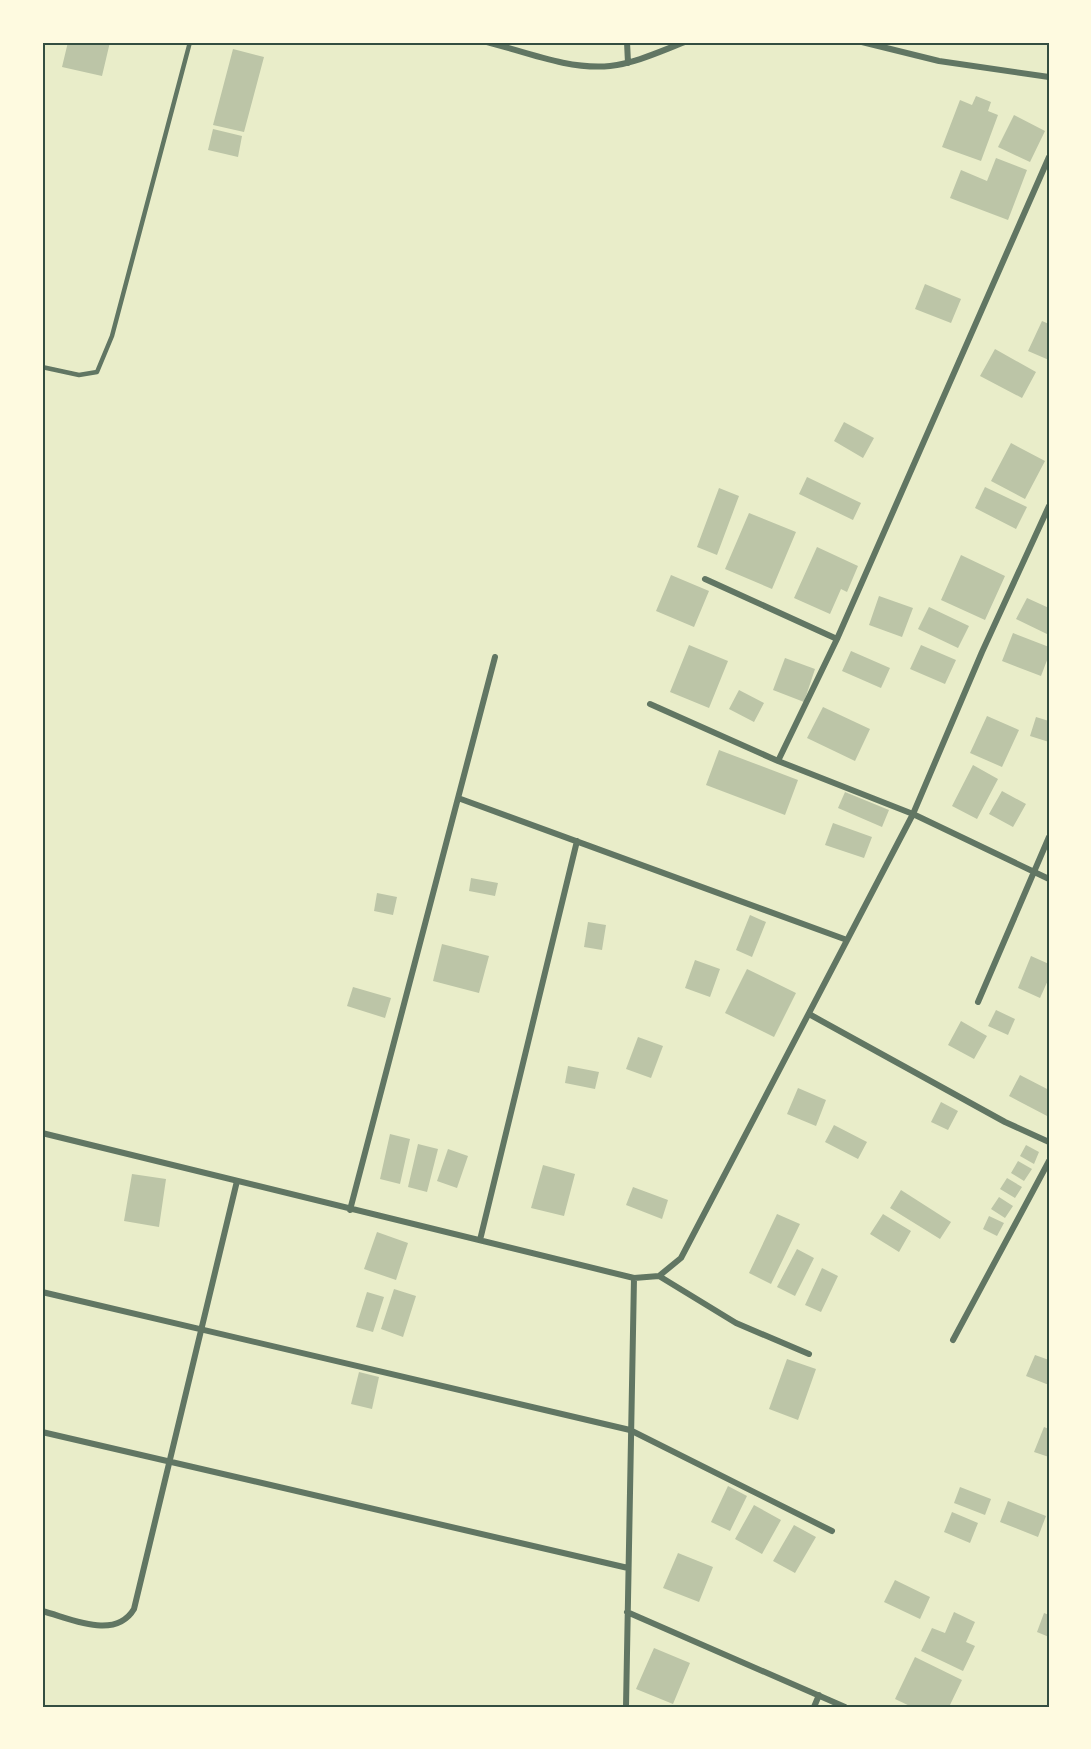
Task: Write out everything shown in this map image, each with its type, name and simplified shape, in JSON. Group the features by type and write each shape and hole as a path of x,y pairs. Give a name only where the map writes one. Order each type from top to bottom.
{"street":[{"path":"490,42 575,65 611,66 628,63 686,42"},
{"path":"627,42 628,63"},
{"path":"862,42 939,61 1049,77"},
{"path":"778,761 837,639 1049,157"},
{"path":"42,1133 634,1278 658,1276 681,1258 913,814 982,652 1049,506"},
{"path":"705,579 837,639"},
{"path":"350,1209 495,657"},
{"path":"650,704 778,761 913,814 1049,879"},
{"path":"458,798 847,939"},
{"path":"978,1002 1049,837"},
{"path":"480,1240 577,841"},
{"path":"809,1014 1005,1122 1049,1142"},
{"path":"953,1340 1049,1161"},
{"path":"42,1611 102,1626 114,1626 128,1620 134,1609 237,1181"},
{"path":"658,1276 736,1323 809,1354"},
{"path":"626,1707 634,1278"},
{"path":"42,1292 630,1430 832,1531"},
{"path":"42,1432 628,1568"},
{"path":"627,1612 845,1707"},
{"path":"814,1707 819,1695"}],"lane":[{"path":"42,367 79,375 97,372 112,336 190,42"}],"building":[{"path":"68,42 110,42 102,76 62,67"},
{"path":"233,49 264,57 244,132 213,125"},
{"path":"976,96 991,102 988,111 998,115 981,161 942,147 960,100 972,105"},
{"path":"1014,115 1045,131 1030,162 998,147"},
{"path":"213,129 242,136 238,157 208,150"},
{"path":"996,158 1027,170 1008,220 950,198 961,170 987,181"},
{"path":"925,284 961,299 951,323 915,309"},
{"path":"1042,321 1049,324 1049,360 1028,351"},
{"path":"995,349 1036,372 1022,398 980,376"},
{"path":"844,422 874,438 863,458 834,441"},
{"path":"1011,443 1045,461 1025,499 991,481"},
{"path":"807,477 861,503 853,520 799,494"},
{"path":"985,487 1027,507 1016,529 975,508"},
{"path":"719,488 739,496 717,555 697,547"},
{"path":"749,513 796,532 772,589 725,569"},
{"path":"817,547 858,566 847,592 841,589 830,614 794,598"},
{"path":"961,555 1005,576 985,620 941,600"},
{"path":"671,575 709,591 694,627 656,611"},
{"path":"879,596 913,608 902,637 869,625"},
{"path":"1027,598 1049,608 1049,635 1016,619"},
{"path":"929,607 969,626 958,648 918,629"},
{"path":"1013,633 1049,647 1049,655 1041,676 1002,661"},
{"path":"689,645 728,661 709,708 670,692"},
{"path":"921,645 956,660 945,684 910,669"},
{"path":"851,651 890,668 881,688 842,671"},
{"path":"785,658 815,669 804,702 773,690"},
{"path":"739,690 764,703 754,722 729,709"},
{"path":"823,707 870,729 855,761 807,738"},
{"path":"987,716 1019,730 1002,767 970,753"},
{"path":"1036,717 1049,721 1049,742 1030,736"},
{"path":"719,750 798,780 785,815 706,785"},
{"path":"973,765 998,779 977,819 952,806"},
{"path":"1002,791 1026,804 1013,827 989,814"},
{"path":"845,792 889,810 882,827 838,808"},
{"path":"833,823 872,837 864,858 825,845"},
{"path":"471,878 498,883 495,896 469,891"},
{"path":"377,893 397,897 393,915 374,911"},
{"path":"750,915 766,922 752,957 736,950"},
{"path":"588,922 606,925 602,950 584,947"},
{"path":"442,944 489,956 479,993 433,981"},
{"path":"1031,956 1049,964 1049,978 1040,998 1018,988"},
{"path":"695,960 720,969 710,997 685,988"},
{"path":"747,969 796,993 774,1037 725,1013"},
{"path":"353,987 391,998 385,1018 347,1006"},
{"path":"996,1010 1015,1019 1008,1035 988,1026"},
{"path":"961,1021 987,1036 974,1059 948,1045"},
{"path":"638,1037 663,1046 651,1078 626,1069"},
{"path":"568,1066 599,1072 595,1089 565,1083"},
{"path":"1020,1075 1049,1090 1049,1117 1009,1096"},
{"path":"798,1088 826,1100 816,1126 787,1114"},
{"path":"941,1102 958,1111 948,1130 931,1122"},
{"path":"834,1125 867,1142 858,1159 825,1142"},
{"path":"390,1134 410,1139 400,1184 380,1179"},
{"path":"418,1144 438,1149 427,1192 408,1187"},
{"path":"1026,1145 1039,1152 1034,1164 1020,1156"},
{"path":"448,1149 468,1156 457,1188 437,1181"},
{"path":"1018,1161 1032,1169 1024,1181 1011,1173"},
{"path":"543,1165 575,1174 564,1216 531,1208"},
{"path":"132,1174 166,1179 159,1227 124,1221"},
{"path":"1007,1178 1022,1187 1015,1198 1000,1189"},
{"path":"633,1187 668,1200 662,1219 626,1205"},
{"path":"901,1190 951,1222 940,1239 890,1208"},
{"path":"999,1197 1013,1206 1005,1218 991,1209"},
{"path":"777,1214 800,1224 771,1284 749,1273"},
{"path":"883,1214 911,1231 899,1252 870,1234"},
{"path":"989,1216 1004,1223 997,1236 983,1229"},
{"path":"377,1232 408,1243 396,1280 364,1269"},
{"path":"797,1249 814,1258 795,1296 777,1287"},
{"path":"822,1268 838,1276 821,1312 805,1305"},
{"path":"394,1289 416,1296 403,1337 381,1329"},
{"path":"367,1292 384,1297 373,1332 356,1327"},
{"path":"1035,1355 1049,1360 1049,1385 1026,1376"},
{"path":"787,1359 816,1369 798,1420 769,1409"},
{"path":"359,1372 379,1377 372,1409 351,1404"},
{"path":"1044,1427 1049,1429 1049,1457 1034,1452"},
{"path":"728,1486 747,1496 730,1531 711,1522"},
{"path":"960,1487 991,1499 985,1515 954,1503"},
{"path":"1008,1501 1046,1516 1038,1537 1000,1522"},
{"path":"754,1505 781,1520 762,1554 735,1539"},
{"path":"952,1512 978,1523 970,1543 944,1532"},
{"path":"794,1525 816,1537 795,1573 773,1561"},
{"path":"678,1553 713,1567 699,1602 663,1588"},
{"path":"895,1580 930,1597 920,1619 884,1602"},
{"path":"954,1612 975,1622 966,1642 975,1646 963,1671 921,1651 932,1628 945,1633"},
{"path":"1044,1613 1049,1615 1049,1637 1037,1632"},
{"path":"654,1648 690,1663 673,1704 636,1689"},
{"path":"915,1657 962,1680 949,1707 912,1707 895,1699"}]}
